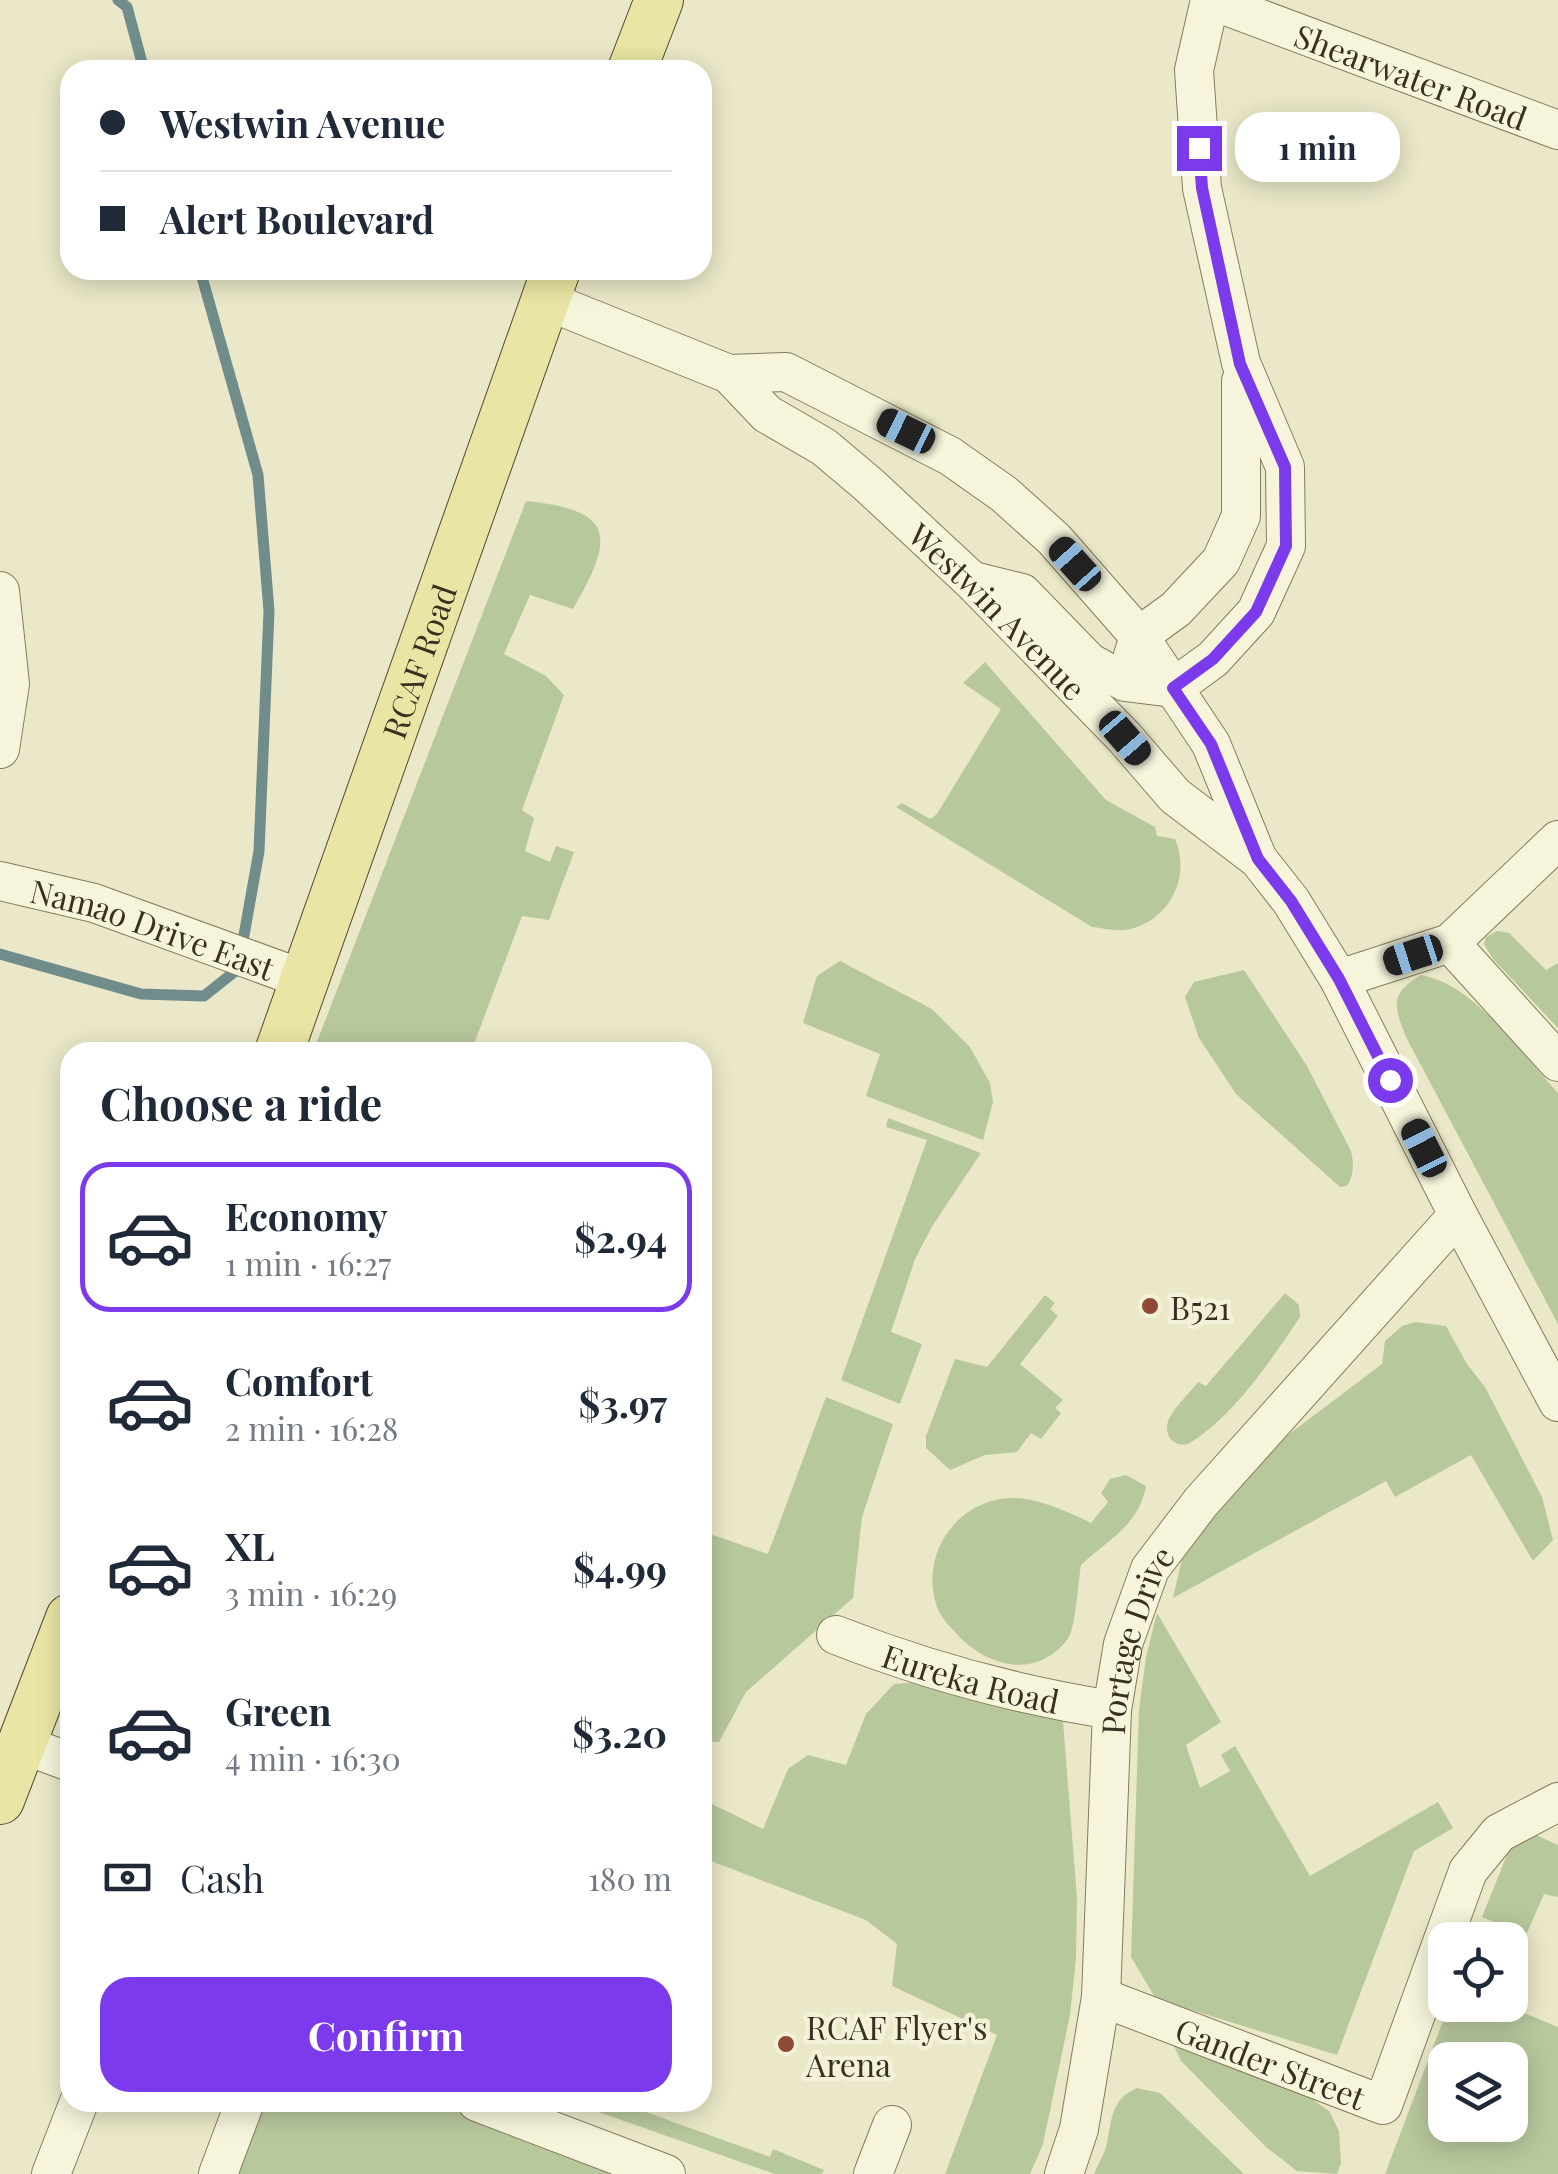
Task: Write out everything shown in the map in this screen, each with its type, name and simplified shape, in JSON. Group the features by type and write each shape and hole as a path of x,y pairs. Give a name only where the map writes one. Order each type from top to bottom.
{"main road":[{"path":"636,60 659,0"},
{"name":"RCAF Road","path":"280,1042 286,972 550,285"},
{"path":"0,1800 60,1644"}],"street":[{"name":"Shearwater Road","path":"1210,0 1558,130"},
{"path":"972,581 1022,593 1090,662 1126,682 1173,688 1213,659 1256,612 1286,546 1285,467 1240,364 1202,188 1194,70 1210,0"},
{"name":"Westwin Avenue","path":"550,285 729,374 767,414 824,447 972,581 1125,738 1175,796 1258,859 1291,901 1339,979 1558,1402"},
{"path":"1125,738 1126,682 1139,636 1176,608 1220,562 1241,516 1240,364"},
{"name":"Westwin Avenue","path":"729,374 786,372 950,456 1004,494 1054,540 1139,636 1211,744 1258,859"},
{"path":"0,591 10,684 0,749"},
{"path":"1339,979 1450,942 1558,840"},
{"name":"Namao Drive East","path":"0,881 94,903 286,972"},
{"path":"1450,942 1558,1062"},
{"name":"Portage Drive","path":"1064,2174 1079,2129 1100,1997 1112,1710 1123,1644 1150,1569 1201,1502 1458,1215"},
{"name":"Eureka Road","path":"836,1636 908,1663 1054,1700 1112,1710"},
{"path":"21,1744 60,1758"},
{"name":"Gander Street","path":"1100,1997 1383,2105 1468,1871 1499,1833 1558,1802"},
{"path":"51,2174 75,2112"},
{"path":"218,2174 242,2112"},
{"path":"503,2112 666,2174"},
{"path":"872,2174 892,2124"}],"green space":[{"path":"526,501 578,512 592,520 599,532 600,546 596,563 573,609 530,595 504,654 546,676 564,695 522,810 534,818 525,851 550,862 556,846 574,852 549,920 522,916 475,1042 317,1042"},
{"path":"985,662 1106,800 1155,827 1157,836 1175,839 1178,883 1164,909 1153,919 1124,930 1092,927 896,807 902,803 930,819 937,814 1001,709 963,683"},
{"path":"1497,931 1509,933 1546,970 1558,963 1558,1028 1493,959 1484,944 1486,937"},
{"path":"840,961 932,1009 970,1047 990,1083 993,1102 983,1140 866,1096 880,1054 803,1023 817,976"},
{"path":"1244,970 1307,1066 1351,1151 1353,1169 1347,1186 1340,1187 1236,1094 1199,1038 1185,997 1194,982"},
{"path":"1421,975 1441,981 1478,1006 1558,1093 1558,1324 1406,1037 1397,1002 1403,988"},
{"path":"888,1118 981,1153 915,1259 891,1332 922,1344 900,1404 841,1380 927,1140 886,1127"},
{"path":"1285,1293 1299,1305 1300,1317 1265,1368 1209,1429 1187,1444 1176,1443 1167,1431 1175,1409 1198,1382 1206,1386"},
{"path":"1045,1295 1055,1303 1050,1309 1058,1316 1020,1364 1063,1400 1055,1408 1061,1413 1041,1439 1031,1433 1017,1452 985,1455 950,1470 926,1448 926,1436 955,1359 987,1367"},
{"path":"1415,1322 1446,1326 1485,1387 1542,1497 1553,1540 1533,1561 1471,1455 1395,1497 1386,1481 1173,1598 1183,1555 1268,1450 1382,1364 1385,1341 1402,1326"},
{"path":"826,1397 893,1424 862,1517 853,1598 746,1692 719,1742 712,1742 712,1535 768,1554"},
{"path":"1126,1475 1146,1486 1142,1500 1121,1531 1081,1565 1070,1634 1054,1653 1025,1664 995,1660 967,1644 947,1623 937,1607 934,1564 940,1545 966,1514 1004,1499 1026,1499 1091,1523 1108,1502 1101,1493 1110,1479"},
{"path":"1157,1613 1221,1722 1186,1745 1200,1788 1230,1771 1221,1755 1235,1746 1310,1876 1438,1802 1453,1828 1414,1851 1337,2055 1156,1999 1131,1957 1139,1710"},
{"path":"933,1681 1043,1708 1063,1721 1077,1898 1076,1958 1070,2015 1043,2144 1030,2174 945,2174 997,2035 892,1986 897,1944 866,1920 712,1861 712,1804 763,1829 788,1769 808,1755 846,1765 866,1714 894,1684"},
{"path":"1536,1835 1558,1845 1558,1897 1544,1894 1528,1930 1528,1922 1494,1922 1482,1917 1511,1845"},
{"path":"1528,2015 1558,2027 1558,2174 1385,2174 1428,2060 1428,2142 1528,2142 1528,2042 1435,2042 1443,2022 1528,2022"},
{"path":"1173,2044 1305,2094 1329,2111 1339,2131 1341,2163 1337,2174 1297,2171 1266,2147 1181,2061"},
{"path":"1137,2088 1160,2093 1244,2174 1094,2174 1117,2104"},
{"path":"261,2112 459,2112 602,2162 619,2174 237,2174"},
{"path":"599,2112 646,2112 770,2157 773,2149 824,2170 822,2174 775,2174"}],"waterway":[{"path":"118,0 127,7 141,60"},
{"path":"0,954 141,994 204,996 238,969 259,851 269,611 258,475 203,280"}],"place":[{"name":"B521","path":"1150,1306"},
{"name":"RCAF Flyer's Arena","path":"786,2044"}],"route":[{"path":"1199,148 1202,188 1240,364 1285,467 1286,546 1256,612 1213,659 1173,688 1211,744 1258,859 1291,901 1339,979 1390,1080"}]}
